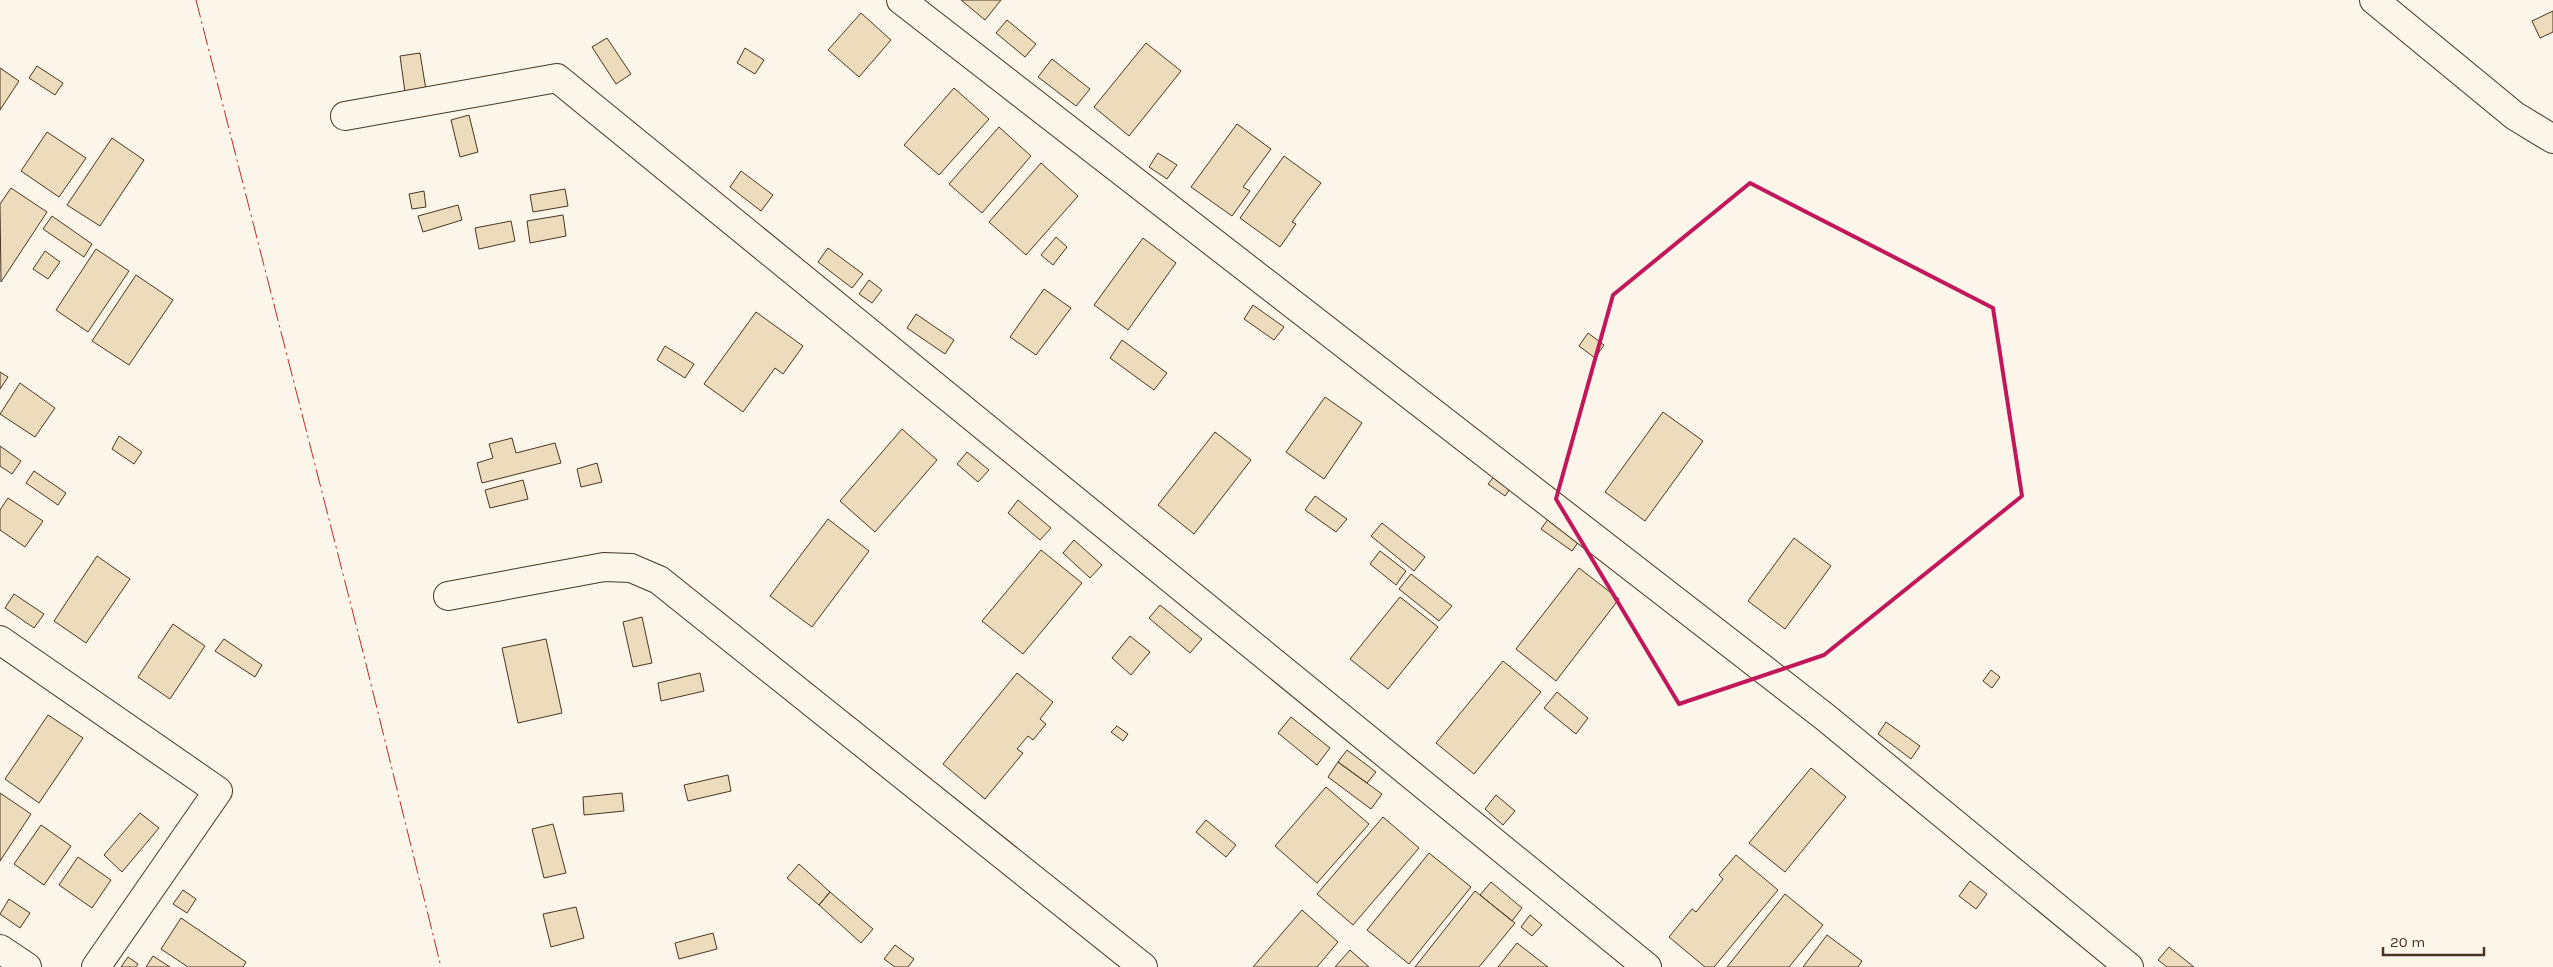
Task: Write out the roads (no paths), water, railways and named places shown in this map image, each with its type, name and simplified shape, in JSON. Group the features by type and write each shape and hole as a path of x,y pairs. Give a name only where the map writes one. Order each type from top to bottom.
{"street":[{"path":"901,0 1825,717 2129,967"},
{"path":"2374,0 2515,116 2553,139"},
{"path":"345,116 557,78 1647,967"},
{"path":"448,596 604,567 631,568 659,580 1143,967"},
{"path":"0,640 218,791 96,967"},
{"path":"0,949 27,967"}]}
